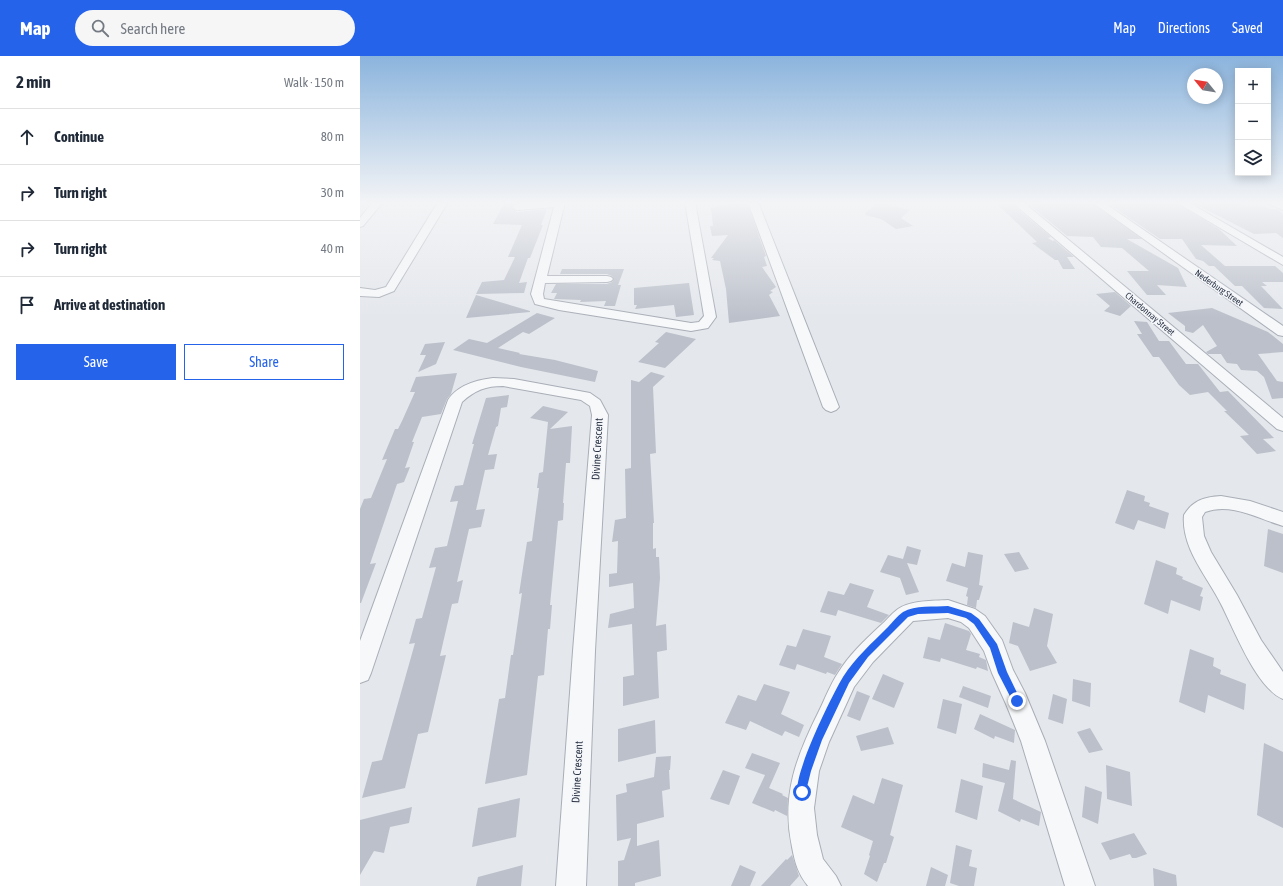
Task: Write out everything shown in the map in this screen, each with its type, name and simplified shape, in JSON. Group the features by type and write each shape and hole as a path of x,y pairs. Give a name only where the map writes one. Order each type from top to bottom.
{"street":[{"path":"360,292 375,294 382,293 390,289 419,241"},
{"path":"550,241 537,294 539,301 559,306 691,327 703,325 710,317 697,241"},
{"path":"768,241 831,407"},
{"name":"Chardonnay Street","path":"1063,241 1283,426"},
{"name":"Nederburg Street","path":"1152,241 1283,332"},
{"path":"1247,241 1283,262"},
{"path":"541,280 608,279"},
{"name":"Divine Crescent","path":"360,673 455,400 466,390 476,384 498,381 585,396 595,402 598,406 600,415 584,651 571,886"},
{"path":"1283,518 1238,504 1207,504 1197,509 1193,516 1195,536 1201,551 1229,600 1250,644 1283,688"},
{"path":"826,886 810,866 803,834 801,808 806,771 818,738 846,680 865,655 906,615 918,611 948,610 968,615 976,622 994,647 1003,673 1017,701 1033,741 1080,886"}],"building":[{"path":"515,241 537,241 530,258 528,258 519,283 527,282 524,293 476,294 482,282 504,280 515,257 508,257"},
{"path":"724,241 761,241 766,256 764,257 767,266 762,267 776,287 770,291 773,292 769,295 780,316 729,323 726,289 720,261 712,260 714,258 711,258"},
{"path":"1036,241 1055,241 1074,257 1067,257 1075,269 1063,269 1058,260 1055,260 1032,243 1037,242"},
{"path":"1096,241 1130,241 1178,268 1187,287 1157,285 1166,295 1147,295 1127,271 1149,271 1122,248 1101,247"},
{"path":"1183,241 1231,241 1237,246 1201,245 1225,266 1275,266 1283,273 1283,282 1262,282 1267,286 1261,286 1283,309 1264,308 1242,286 1235,286 1214,266 1209,266 1203,261 1196,259"},
{"path":"562,269 624,269 618,285 621,285 615,306 604,306 606,301 580,302 581,300 554,299 557,293 551,293 556,284 607,284 612,282 614,279 612,276 607,274 560,274"},
{"path":"689,283 694,315 676,317 674,305 635,309 637,305 634,305 634,288"},
{"path":"1115,292 1131,306 1120,316 1104,311 1110,306 1096,294"},
{"path":"476,295 530,311 530,312 466,318"},
{"path":"1212,308 1268,332 1283,344 1283,352 1258,354 1277,381 1283,382 1283,398 1272,399 1264,377 1257,371 1241,370 1237,364 1227,363 1221,354 1208,354 1206,352 1217,346 1203,325 1193,333 1185,331 1185,326 1168,313"},
{"path":"537,313 555,318 529,334 523,332 498,348 598,371 595,382 521,367 453,350 469,339 487,343"},
{"path":"1134,321 1147,322 1159,341 1169,341 1186,364 1198,364 1220,392 1228,391 1274,438 1263,439 1276,451 1257,454 1240,436 1249,435 1224,411 1227,411 1208,392 1190,395 1179,385 1159,357 1153,357 1137,334 1142,334"},
{"path":"666,332 696,339 665,368 638,362 659,343 655,342"},
{"path":"445,342 436,364 418,372 426,355 420,355 425,344"},
{"path":"651,372 665,376 653,387 656,453 650,454 654,523 653,549 656,548 656,557 659,557 660,578 656,626 666,624 667,650 657,652 659,698 623,706 623,677 634,675 632,624 608,628 610,614 634,608 633,583 609,587 609,574 617,573 618,541 612,542 615,520 626,518 625,469 631,468 631,380 639,382"},
{"path":"457,373 451,394 447,399 441,414 422,417 412,442 414,442 405,468 410,467 404,482 397,484 370,564 376,563 360,603 360,509 364,499 371,498 387,459 382,460 395,429 398,429 415,392 410,392 416,377"},
{"path":"509,395 507,407 501,408 498,426 496,427 488,455 497,454 494,469 485,470 476,510 485,509 481,527 469,529 457,582 463,580 458,603 452,604 440,656 446,655 428,732 418,734 405,788 362,798 372,762 382,760 415,643 409,644 416,619 422,618 436,567 429,568 435,548 447,546 458,501 450,502 455,486 463,485 474,444 472,444 486,398"},
{"path":"543,406 568,412 550,429 572,426 570,463 566,463 563,520 558,521 550,605 552,605 550,629 548,629 544,675 538,676 527,775 485,784 499,699 505,698 511,655 513,655 522,593 519,594 527,542 532,541 539,488 537,488 539,473 543,472 548,422 530,418"},
{"path":"1127,490 1145,496 1144,501 1150,503 1149,506 1169,513 1165,529 1138,520 1134,530 1115,523"},
{"path":"1268,529 1283,534 1283,573 1264,566"},
{"path":"907,546 921,550 917,565 907,563 919,592 906,595 900,578 880,572 888,555 903,559"},
{"path":"968,552 983,555 979,585 983,586 979,600 977,600 976,608 967,605 968,597 966,596 968,588 946,581 952,563 965,567"},
{"path":"1019,552 1029,569 1015,572 1004,554"},
{"path":"1156,560 1177,568 1176,574 1183,577 1182,579 1203,588 1200,596 1203,597 1200,611 1171,600 1168,614 1144,604"},
{"path":"850,583 874,590 867,607 889,615 881,623 838,610 836,616 820,612 828,591 844,595"},
{"path":"1034,608 1053,614 1047,646 1057,663 1030,671 1018,646 1009,643 1013,622 1029,627"},
{"path":"945,623 969,631 971,634 966,650 980,654 979,657 986,660 988,671 977,667 976,669 941,658 940,662 923,658 928,637 940,640"},
{"path":"803,629 831,636 824,657 842,664 835,675 827,672 826,674 797,664 795,670 779,665 787,645 796,647"},
{"path":"1190,649 1214,658 1213,666 1221,670 1220,674 1246,684 1244,710 1208,695 1205,713 1179,702"},
{"path":"883,674 904,683 894,708 872,699"},
{"path":"1073,679 1091,683 1090,707 1072,701"},
{"path":"764,684 790,692 781,714 804,725 799,737 785,731 782,736 750,721 746,730 725,723 738,695 756,701"},
{"path":"963,686 991,696 988,708 959,697"},
{"path":"857,691 870,696 860,721 847,716"},
{"path":"1053,694 1067,699 1063,724 1048,719"},
{"path":"943,699 962,704 956,734 937,728"},
{"path":"980,714 1015,730 1014,743 995,736 994,739 974,729"},
{"path":"655,720 656,753 618,762 618,729"},
{"path":"888,727 894,744 861,751 856,736"},
{"path":"1090,728 1103,750 1089,753 1077,732"},
{"path":"1264,743 1283,752 1283,828 1257,815"},
{"path":"752,753 780,763 769,788 783,794 782,795 788,798 787,816 775,810 774,812 752,803 765,775 745,768"},
{"path":"671,756 669,770 670,789 662,791 664,817 637,824 637,846 659,840 661,876 635,883 635,886 618,886 618,861 624,860 631,838 617,841 616,795 627,792 626,784 654,777 656,757"},
{"path":"1011,760 1016,761 1013,799 1041,812 1039,826 1021,819 1020,822 998,811 1005,783 982,777 983,763 1009,770"},
{"path":"1106,765 1130,772 1132,806 1107,799"},
{"path":"723,770 740,776 729,805 710,799"},
{"path":"882,778 903,785 890,835 894,837 886,863 884,863 877,882 864,874 873,841 841,827 853,795 874,804"},
{"path":"961,779 983,786 977,820 955,812"},
{"path":"1085,786 1102,792 1098,824 1082,817"},
{"path":"520,798 516,837 472,847 478,808"},
{"path":"412,807 409,823 390,827 384,853 374,851 360,875 360,820"},
{"path":"1134,833 1147,854 1132,858 1130,854 1110,860 1101,843"},
{"path":"956,845 972,850 969,866 977,868 974,886 959,886 950,883"},
{"path":"792,855 799,876 790,886 761,886 786,859 787,860"},
{"path":"523,865 521,886 476,886 478,877"},
{"path":"740,865 756,872 750,886 731,886"},
{"path":"931,867 948,875 945,886 926,886"},
{"path":"1153,868 1176,875 1177,886 1154,886"}],"route":[{"path":"802,792 806,771 818,738 831,714 846,680 865,655 906,615 918,611 948,610 957,611 968,615 982,629 994,647 1003,673 1017,701"}]}
